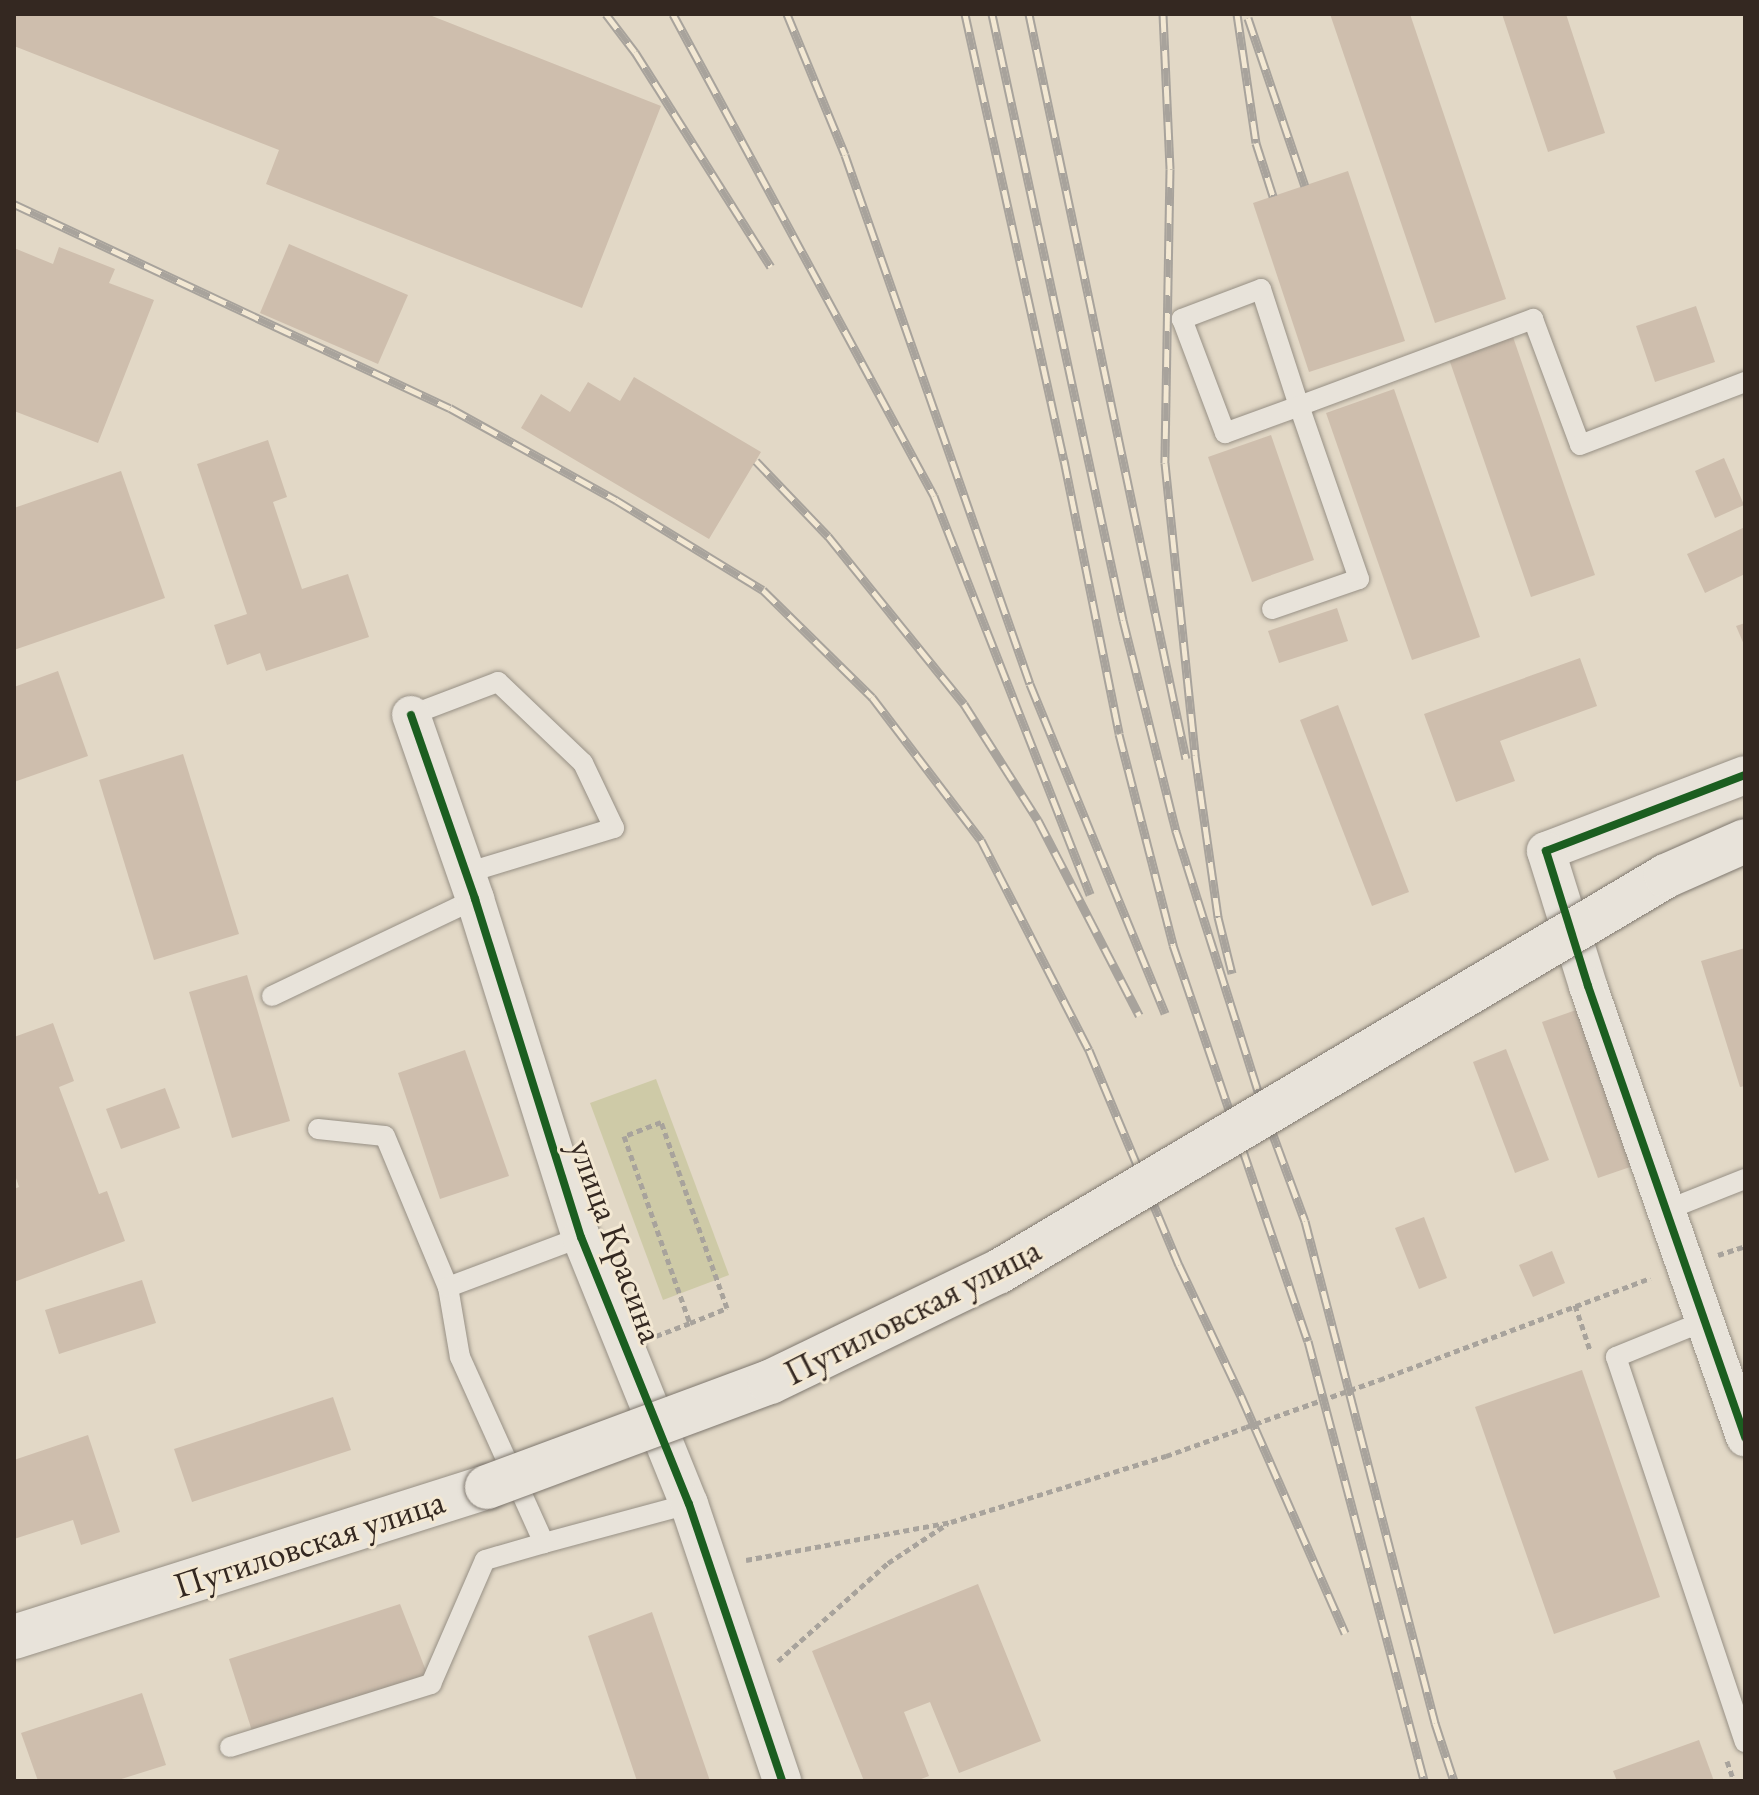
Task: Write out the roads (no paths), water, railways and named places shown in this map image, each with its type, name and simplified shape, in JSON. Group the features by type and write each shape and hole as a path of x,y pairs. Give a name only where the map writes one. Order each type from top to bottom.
{"main road":[{"name":"Путиловская улица","path":"14,1637 487,1487 770,1382 998,1272 1666,876 1745,841"}],"street":[{"name":"улица Красина","path":"411,715 470,886 581,1237 689,1504 782,1781"},
{"path":"1745,775 1546,851 1664,1211 1745,1438"}],"lane":[{"path":"1272,609 1359,579 1299,406 1261,289 1182,319 1225,433 1299,406 1533,319 1580,445 1745,382"},
{"path":"272,996 470,886 614,828 583,763 498,682 411,715"},
{"path":"318,1129 385,1136 448,1287 460,1357 544,1543"},
{"path":"1664,1211 1745,1179"},
{"path":"448,1287 581,1237"},
{"path":"1702,1322 1616,1357 1745,1742"},
{"path":"230,1747 431,1684 485,1560 689,1504"}],"railway":[{"path":"606,14 635,52 771,267"},
{"path":"673,14 934,496 1090,895"},
{"path":"787,14 845,155 1030,684 1165,1013"},
{"path":"965,14 1064,460 1119,734 1173,945 1308,1341 1424,1781"},
{"path":"992,14 1123,620 1176,831 1265,1113 1305,1221 1435,1723 1454,1781"},
{"path":"1029,14 1186,759"},
{"path":"1163,14 1170,169 1165,463 1195,755 1218,917 1232,973"},
{"path":"1237,14 1256,143 1273,196"},
{"path":"1248,18 1305,186"},
{"path":"14,204 450,408 616,500 763,590 872,697 981,840 1089,1050 1179,1265 1241,1396 1345,1633"},
{"path":"756,461 828,536 964,704 1038,820 1139,1015"}]}
